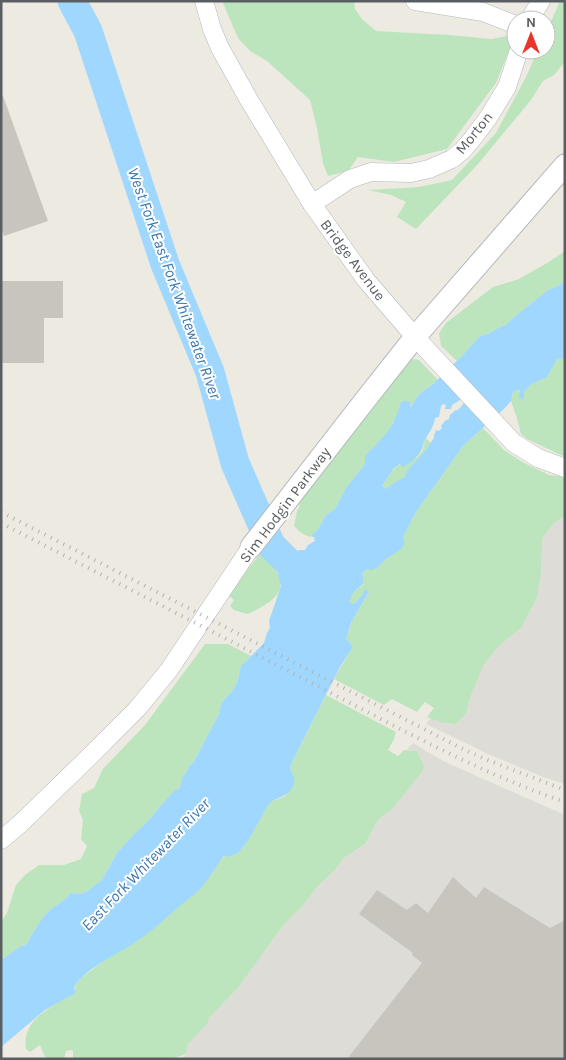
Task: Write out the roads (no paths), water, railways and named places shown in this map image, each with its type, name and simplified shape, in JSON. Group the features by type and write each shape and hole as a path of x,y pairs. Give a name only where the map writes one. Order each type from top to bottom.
{"street":[{"name":"Bridge Avenue","path":"204,1 220,48 249,100 312,204 366,280 421,344 514,443 538,458 565,468"},
{"path":"415,1 483,12 506,21"},
{"name":"Morton","path":"312,204 350,179 371,172 411,173 429,169 452,158 463,150 473,138 502,95 507,87 516,60"},
{"name":"Sim Hodgin Parkway","path":"1,840 90,756 137,708 169,670 251,547 366,399 421,344 565,165"}],"water":[{"name":"East Fork Whitewater River","path":"565,281 565,358 557,359 547,377 532,384 524,391 524,399 522,400 519,397 520,390 513,392 511,401 505,408 463,446 416,512 403,537 404,544 400,550 387,558 377,568 367,569 362,574 364,583 353,593 349,602 354,604 365,589 369,592 352,621 346,639 352,645 352,648 340,667 293,760 290,768 294,781 290,791 270,803 242,849 236,854 224,856 195,894 140,939 100,963 83,976 74,989 76,991 74,994 45,1010 1,1047 1,960 21,946 26,945 45,915 71,893 80,894 86,892 102,880 117,853 175,790 179,789 182,778 193,763 219,714 221,704 237,683 241,666 264,643 281,586 278,574 299,550 305,550 308,545 315,541 311,535 317,531 326,515 335,509 346,488 365,464 365,456 388,432 401,402 411,402 411,407 419,394 433,384 479,337 506,325 548,290","holes":["463,398 465,402 450,415 439,431 436,430 434,438 422,455 410,467 405,477 386,489 382,486 394,468 400,464 403,467 405,466 420,453 435,418 439,417 441,406 443,404 446,405 445,409 451,409 452,405"]}],"waterway":[{"name":"West Fork East Fork Whitewater River","path":"72,1 88,31 165,264 210,372 235,463 271,545 307,581"}],"railway":[{"path":"1,512 461,748 565,790"},
{"path":"1,523 441,750 502,778 565,802"}]}
